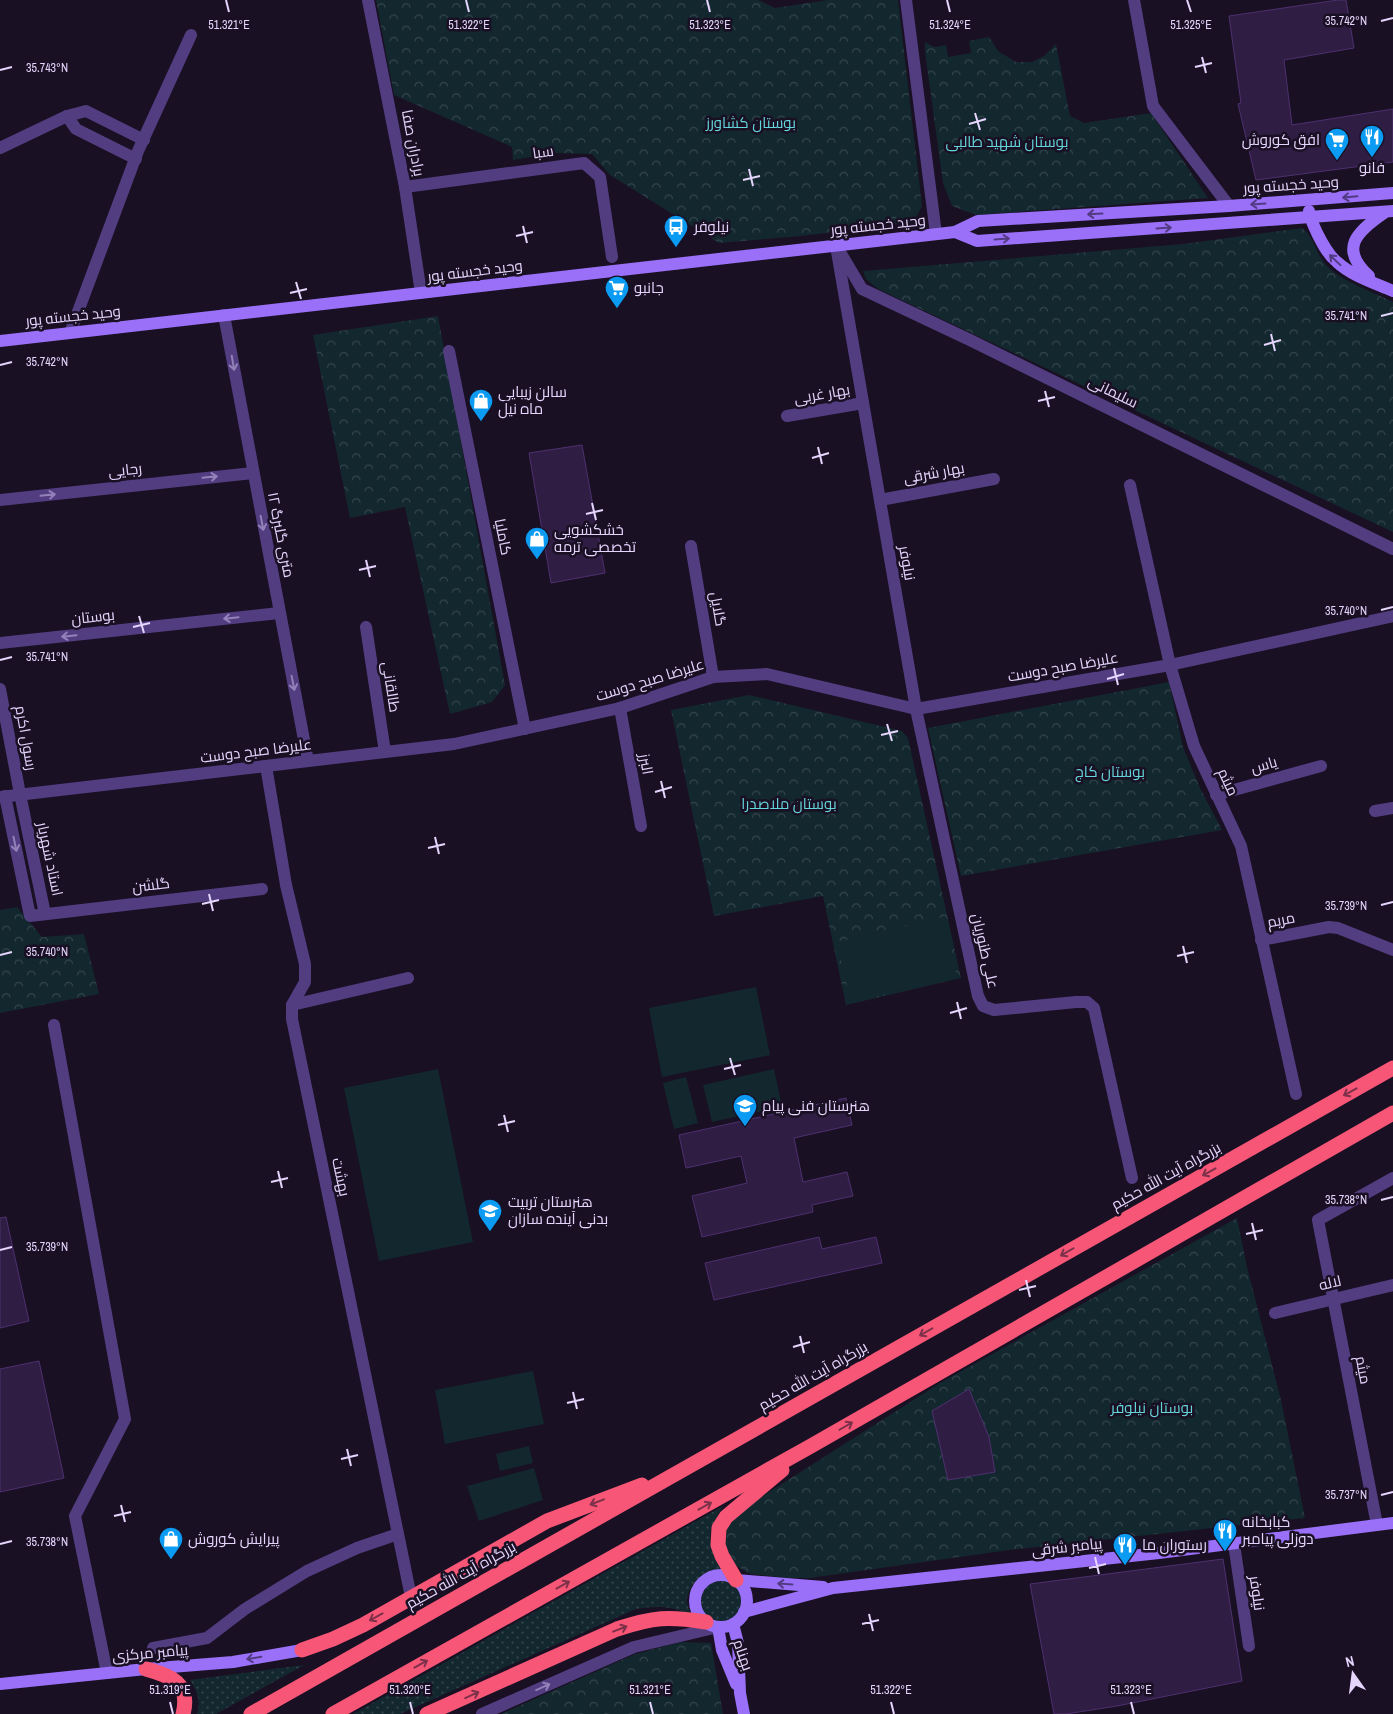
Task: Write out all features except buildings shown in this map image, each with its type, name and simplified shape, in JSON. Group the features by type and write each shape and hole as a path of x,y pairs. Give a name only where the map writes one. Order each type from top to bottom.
{"highway":[{"name":"بزرگراه آیت الله حکیم","path":"251,1714 1393,1068"},
{"path":"333,1714 811,1446 1393,1113"},
{"path":"736,1580 718,1545 719,1528 726,1517 811,1446"},
{"path":"302,1650 340,1635 547,1522 692,1465"},
{"path":"427,1714 617,1629 645,1620 670,1618 712,1625"},
{"path":"146,1669 167,1674 178,1682 183,1691 185,1703 183,1714"}],"main road":[{"name":"وحید خجسته پور","path":"0,341 955,232 978,221 1306,201 1393,193"},
{"path":"1306,201 1310,218 1325,246 1337,262 1349,270 1393,291"},
{"name":"وحید خجسته پور","path":"955,232 977,241 1389,212"},
{"path":"1376,283 1355,262 1352,252 1353,243 1363,228 1389,212"},
{"name":"پیامبر شرقی","path":"744,1612 833,1588 1159,1553 1393,1523"},
{"path":"715,1576 730,1576 742,1586 746,1595 747,1604 744,1612 733,1624 712,1625 696,1611 695,1596 702,1583 715,1576"},
{"name":"پیامبر شرقی","path":"736,1580 833,1588"},
{"name":"بهنام","path":"733,1624 738,1643 740,1693 744,1714"},
{"name":"بهنام","path":"712,1625 740,1693"},
{"name":"پیامبر مرکزی","path":"0,1684 233,1662 302,1650"}],"street":[{"name":"برادران صفا","path":"368,0 405,187 422,293"},
{"path":"906,0 936,234"},
{"path":"1134,0 1153,106 1229,206"},
{"path":"70,333 136,159 191,34"},
{"path":"0,148 67,116 86,111 144,140"},
{"path":"67,116 76,129 136,159"},
{"name":"سبا","path":"405,187 584,163 600,177 612,257"},
{"name":"نیلوفر","path":"836,246 916,709"},
{"name":"سلیمانی","path":"836,246 862,289 990,350 1393,549"},
{"name":"۱۲ متری گلبرگ","path":"224,315 308,761"},
{"name":"کاملیا","path":"449,351 526,728"},
{"name":"بهار غربی","path":"786,416 863,403"},
{"name":"رجایی","path":"0,500 253,473"},
{"name":"بهار شرقی","path":"880,500 994,478"},
{"name":"میثم","path":"1130,484 1170,666 1194,746 1241,846 1296,1094"},
{"name":"گلایل","path":"690,546 713,677"},
{"name":"بوستان","path":"0,643 280,613"},
{"name":"علیرضا صبح دوست","path":"3,796 454,744 620,708 713,677 767,674 916,709 1170,666 1390,614"},
{"name":"طالقانی","path":"366,626 385,752"},
{"name":"رسول اکرم","path":"0,689 20,794"},
{"name":"البرز","path":"620,708 641,826"},
{"name":"علی طنوریان","path":"916,709 978,996 983,1006 994,1010 1076,1002 1087,1002 1094,1008 1132,1178"},
{"path":"266,766 286,885 305,964 305,982 292,1004"},
{"name":"یاس","path":"1216,795 1321,766"},
{"name":"استاد شهریار","path":"3,796 30,916 45,914 20,794"},
{"path":"1375,811 1393,808"},
{"name":"گلشن","path":"45,914 262,889"},
{"name":"مریم","path":"1261,940 1329,927 1346,930 1393,950"},
{"path":"292,1004 408,978"},
{"name":"بهشت","path":"292,1004 292,1019 411,1597"},
{"path":"54,1024 125,1419 75,1516 107,1673"},
{"name":"میثم","path":"1377,1525 1318,1220 1393,1178"},
{"name":"لاله","path":"1275,1313 1393,1285"},
{"path":"153,1648 207,1638 246,1609 307,1571 357,1548 398,1534"},
{"name":"نیلوفر","path":"1234,1544 1249,1646"},
{"path":"482,1714 634,1647 712,1625"}],"green space":[{"name":"بوستان کشاورز","path":"376,0 758,0 775,8 828,0 898,0 922,206 917,216 907,223 801,236 719,243 610,175 592,154 555,153 513,160 512,147 394,95"},
{"name":"بوستان شهید طالبی","path":"989,37 998,51 1016,62 1032,62 1044,56 1056,44 1070,116 1084,123 1151,113 1208,198 976,215 952,206 943,183 925,42 934,47 946,45 948,57 971,53 969,41"},
{"path":"1302,228 1310,236 1320,257 1336,274 1393,302 1393,532 878,289 866,279 863,271 1183,244"},
{"path":"438,316 505,685 492,702 450,714 405,507 350,518 313,335"},
{"name":"بوستان کاج","path":"1169,682 1183,747 1200,788 1222,830 961,876 928,728"},
{"name":"بوستان ملاصدرا","path":"749,695 902,731 908,738 961,978 846,1005 823,896 714,916 671,710"},
{"path":"17,907 42,937 84,934 99,994 0,1013 0,910"},
{"path":"944,917 957,978 851,1002 837,942"},
{"path":"756,987 770,1055 662,1077 649,1008"},
{"path":"438,1069 473,1242 379,1261 344,1088"},
{"path":"774,1069 782,1107 712,1122 703,1085"},
{"path":"686,1077 698,1123 674,1129 663,1083"},
{"name":"بوستان نیلوفر","path":"1237,1218 1247,1267 1281,1400 1305,1518 1009,1550 810,1578 750,1574 735,1565 725,1549 725,1527 733,1514 940,1383"},
{"path":"533,1371 544,1424 445,1444 435,1390"},
{"path":"529,1446 533,1463 500,1471 496,1454"},
{"path":"534,1468 543,1500 479,1521 467,1486"},
{"path":"723,1506 713,1524 711,1538 715,1551 725,1569 708,1572 700,1577 690,1590 687,1604 691,1616 685,1612 664,1607 636,1609 400,1714 353,1714"},
{"path":"721,1580 733,1584 739,1590 743,1602 739,1614 733,1620 721,1624 709,1620 703,1614 699,1602 703,1590 709,1584"},
{"path":"681,1642 711,1643 723,1714 501,1714 635,1654"},
{"path":"304,1665 216,1714 197,1714 198,1696 190,1680"}],"place":[{"name":"فانو","path":"1372,158"},
{"name":"افق کوروش","path":"1337,161"},
{"name":"نیلوفر","path":"676,248"},
{"name":"جانبو","path":"617,309"},
{"name":"سالن زیبایی ماه نیل","path":"481,422"},
{"name":"خشکشویی تخصصی ترمه","path":"537,560"},
{"name":"هنرستان فنی پیام","path":"745,1127"},
{"name":"هنرستان تربیت بدنی آینده سازان","path":"490,1232"},
{"name":"کبابخانه دوزلی پیامبر","path":"1225,1552"},
{"name":"پیرایش کوروش","path":"171,1560"},
{"name":"رستوران ما","path":"1125,1566"}]}
